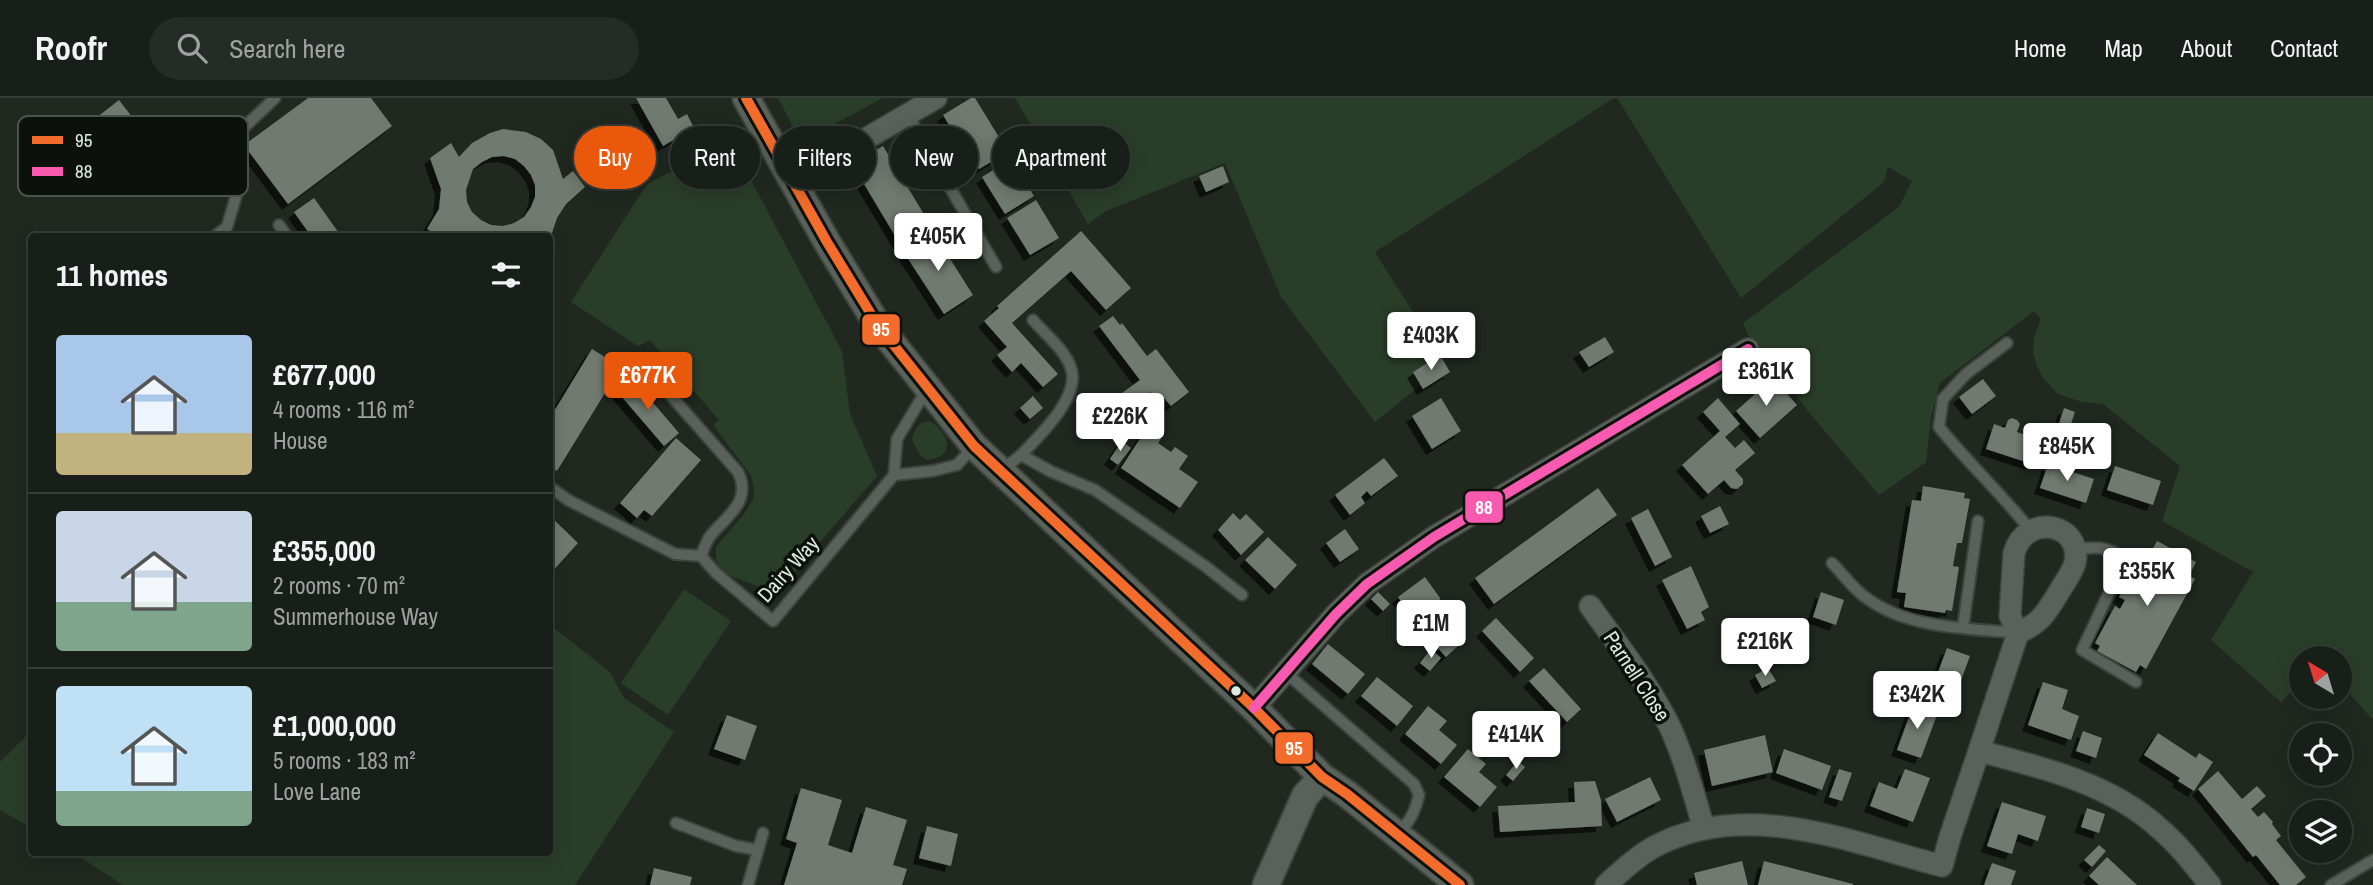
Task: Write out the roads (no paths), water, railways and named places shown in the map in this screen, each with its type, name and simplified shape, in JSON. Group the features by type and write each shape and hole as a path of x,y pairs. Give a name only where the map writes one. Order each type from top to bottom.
{"street":[{"path":"746,98 774,147"},
{"path":"876,133 936,98"},
{"path":"798,189 877,324 974,446 1255,708 1322,777 1460,885"},
{"path":"1255,708 1367,584 1446,530 1748,349"},
{"path":"1606,885 1652,848 1683,834 1704,829 1755,825 1826,833 1942,866 2018,633 2010,615 2016,544 2031,531 2040,527 2054,527 2066,535 2075,550 2075,563 2046,614 2039,622 2018,633"},
{"name":"Parnell Close","path":"1590,606 1641,677 1671,729 1704,829"},
{"path":"1979,751 2085,783 2135,809 2159,828 2210,885"},
{"path":"1266,885 1305,796 1322,777"}],"lane":[{"path":"248,124 275,98"},
{"path":"908,115 996,267"},
{"path":"219,233 227,227 236,196"},
{"path":"279,225 285,233"},
{"path":"999,472 1043,433 1061,410 1073,382 1072,369 1066,359 1033,320"},
{"path":"2007,343 1966,374 1943,399 1939,427 2031,531"},
{"path":"553,489 568,500 675,554 701,556 709,538 743,495 743,483 738,472 650,373"},
{"path":"927,388 897,439 894,475 957,465 974,446"},
{"path":"1021,455 1094,490 1205,566 1241,595"},
{"name":"Dairy Way","path":"701,556 716,573 773,621 894,475"},
{"path":"1963,627 1978,521"},
{"path":"2075,550 2095,546 2107,548 2125,559 2082,650 2136,682"},
{"path":"1832,563 1858,592 1875,604 1918,621 2018,633"},
{"path":"1285,672 1414,784 1419,795 1416,810 1412,819 1397,835"},
{"path":"676,823 736,846 758,850"},
{"path":"748,885 762,833"},
{"path":"2331,885 2373,860"}]}
